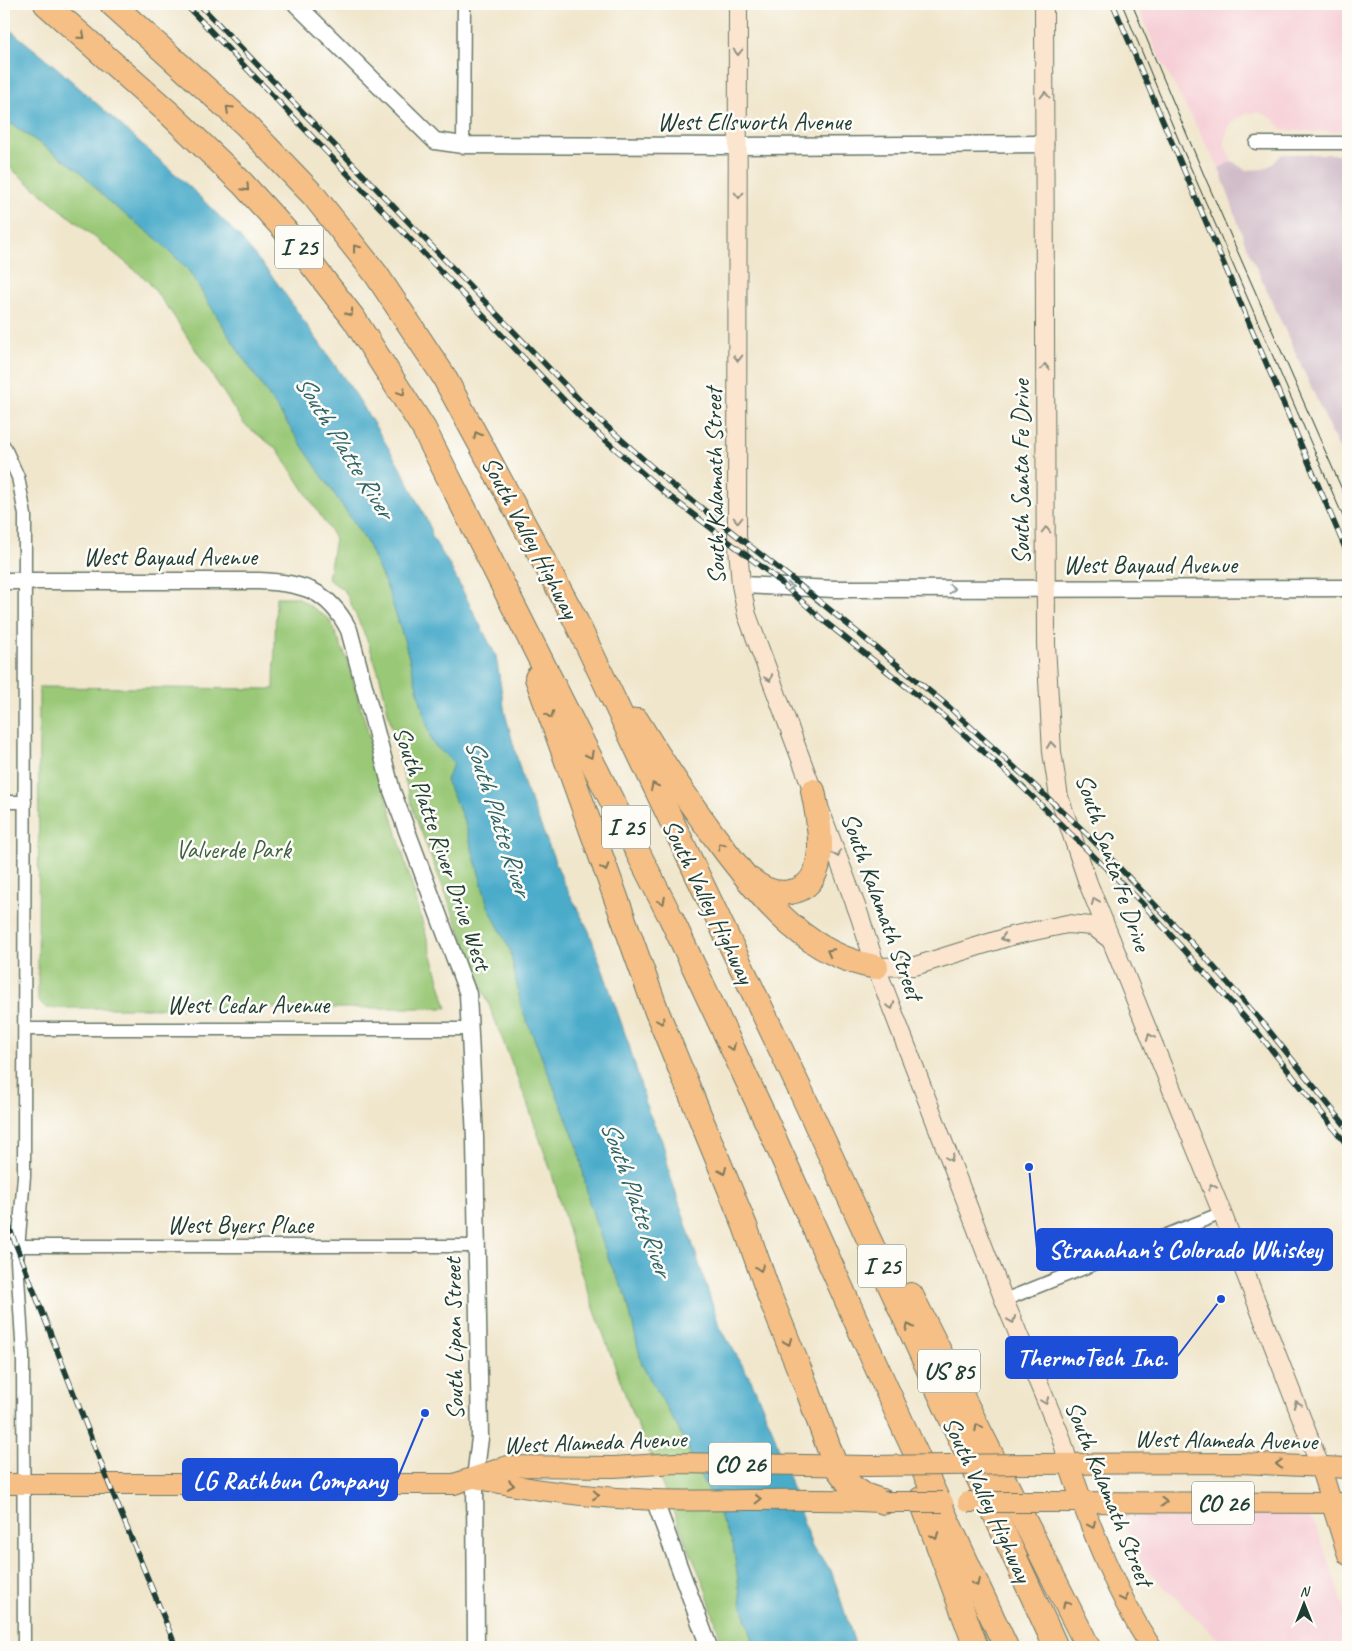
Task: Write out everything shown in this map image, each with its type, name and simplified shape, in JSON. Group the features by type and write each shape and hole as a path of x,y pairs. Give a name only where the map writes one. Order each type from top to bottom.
{"highway":[{"name":"South Valley Highway","path":"46,4 212,153 298,246 354,319 424,429 671,918 765,1118 904,1428 1006,1647"},
{"name":"South Valley Highway","path":"112,4 213,94 264,143 334,221 376,274 443,375 476,433 574,618 804,1098 1056,1647"},
{"path":"480,540 532,665 660,1021 745,1226 770,1297 808,1391 835,1465 851,1486 864,1495 884,1502"},
{"path":"574,618 684,797 744,875 774,910 809,940 839,957 876,967"},
{"path":"744,875 764,888 777,892 794,892 807,886 817,870 819,851 819,826 813,792"},
{"name":"US 85","path":"804,1098 871,1217 1088,1647"},
{"path":"765,1118 916,1486 976,1647"}],"main road":[{"name":"South Kalamath Street","path":"738,4 737,535 741,586 747,615 756,646 813,792 876,967 1004,1300 1061,1437 1082,1502 1127,1606 1151,1647"},
{"name":"South Santa Fe Drive","path":"1044,4 1048,704 1055,776 1059,797 1111,941 1222,1213 1320,1466 1340,1503 1348,1556"},
{"path":"876,967 915,966 1011,936 1067,924 1093,926 1111,941"},
{"name":"West Alameda Avenue","path":"14,1484 454,1484 508,1466 614,1467 675,1463 869,1466 1239,1463 1348,1468"},
{"name":"West Alameda Avenue","path":"475,1478 548,1490 654,1500 820,1498 884,1502 1340,1503"}],"street":[{"name":"West Ellsworth Avenue","path":"296,4 434,141 463,145 1045,144"},
{"path":"463,145 464,4"},
{"path":"1256,144 1348,143"},
{"path":"4,446 18,477 24,502 25,1029 23,1202 17,1246 22,1356 14,1484 24,1647"},
{"name":"West Bayaud Avenue","path":"4,581 283,582 306,587 330,603"},
{"name":"West Bayaud Avenue","path":"741,586 835,589 1348,588"},
{"name":"South Platte River Drive West","path":"330,603 340,614 349,630 392,791 468,994 470,1029"},
{"path":"4,802 25,802"},
{"name":"West Cedar Avenue","path":"25,1029 470,1029"},
{"name":"South Lipan Street","path":"470,1029 480,1438 475,1478 476,1647"},
{"path":"1004,1300 1222,1213"},
{"name":"West Byers Place","path":"4,1246 476,1246"},
{"path":"654,1500 708,1647"}],"shaded area":[{"path":"1137,4 1348,4 1348,132 1287,131 1282,130 1273,119 1264,114 1257,112 1244,114 1230,125 1227,131 1225,146 1232,161 1219,168 1160,59"},
{"path":"1282,154 1348,154 1348,468 1246,245 1219,168 1232,161 1245,170 1263,169 1273,164"},
{"path":"4,1350 8,1350 9,1462 4,1462"},
{"path":"1255,1513 1307,1515 1317,1528 1348,1620 1348,1647 1226,1647 1144,1567 1121,1516 1242,1519"}],"green space":[{"path":"4,119 79,170 108,201 157,239 189,271 238,350 366,541 388,590 405,643 432,743 454,763 446,780 465,823 488,906 510,950 521,1006 578,1147 589,1202 609,1261 626,1295 642,1365 677,1426 733,1544 741,1601 755,1647 723,1647 705,1587 632,1413 579,1267 552,1174 525,1097 415,816 397,751 380,677 368,642 345,591 328,579 335,538 278,450 244,424 171,312 147,280 4,163"},
{"name":"Valverde Park","path":"276,597 297,597 329,619 347,659 447,1008 46,1008 38,1000 39,687 274,689"}],"water":[{"name":"South Platte River","path":"4,25 56,67 193,190 238,235 275,280 356,395 402,470 431,529 432,537 449,564 496,656 505,713 524,784 563,881 589,931 629,1045 648,1111 663,1143 670,1175 719,1325 751,1380 771,1426 812,1547 831,1570 856,1647 755,1647 741,1601 733,1544 677,1426 642,1365 626,1295 609,1261 589,1202 578,1147 521,1006 510,950 488,906 465,823 446,780 454,763 432,743 405,643 388,590 366,541 238,350 189,271 157,239 108,201 79,170 4,119"}],"tram line":[{"path":"1122,4 1182,148 1348,528"},
{"path":"1132,4 1204,175 1348,503"}],"railway":[{"path":"185,4 585,422 664,492 771,574 824,621 942,715 1011,776 1142,903 1255,1029 1348,1146"},
{"path":"199,4 593,414 671,484 792,579 949,707 1086,833 1206,958 1263,1023 1348,1129"},
{"path":"1113,4 1348,555"},
{"path":"4,1214 109,1484 176,1647"}],"place":[{"name":"Stranahan's Colorado Whiskey","path":"1029,1167"},
{"name":"ThermoTech Inc.","path":"1221,1299"},
{"name":"LG Rathbun Company","path":"425,1413"}]}
